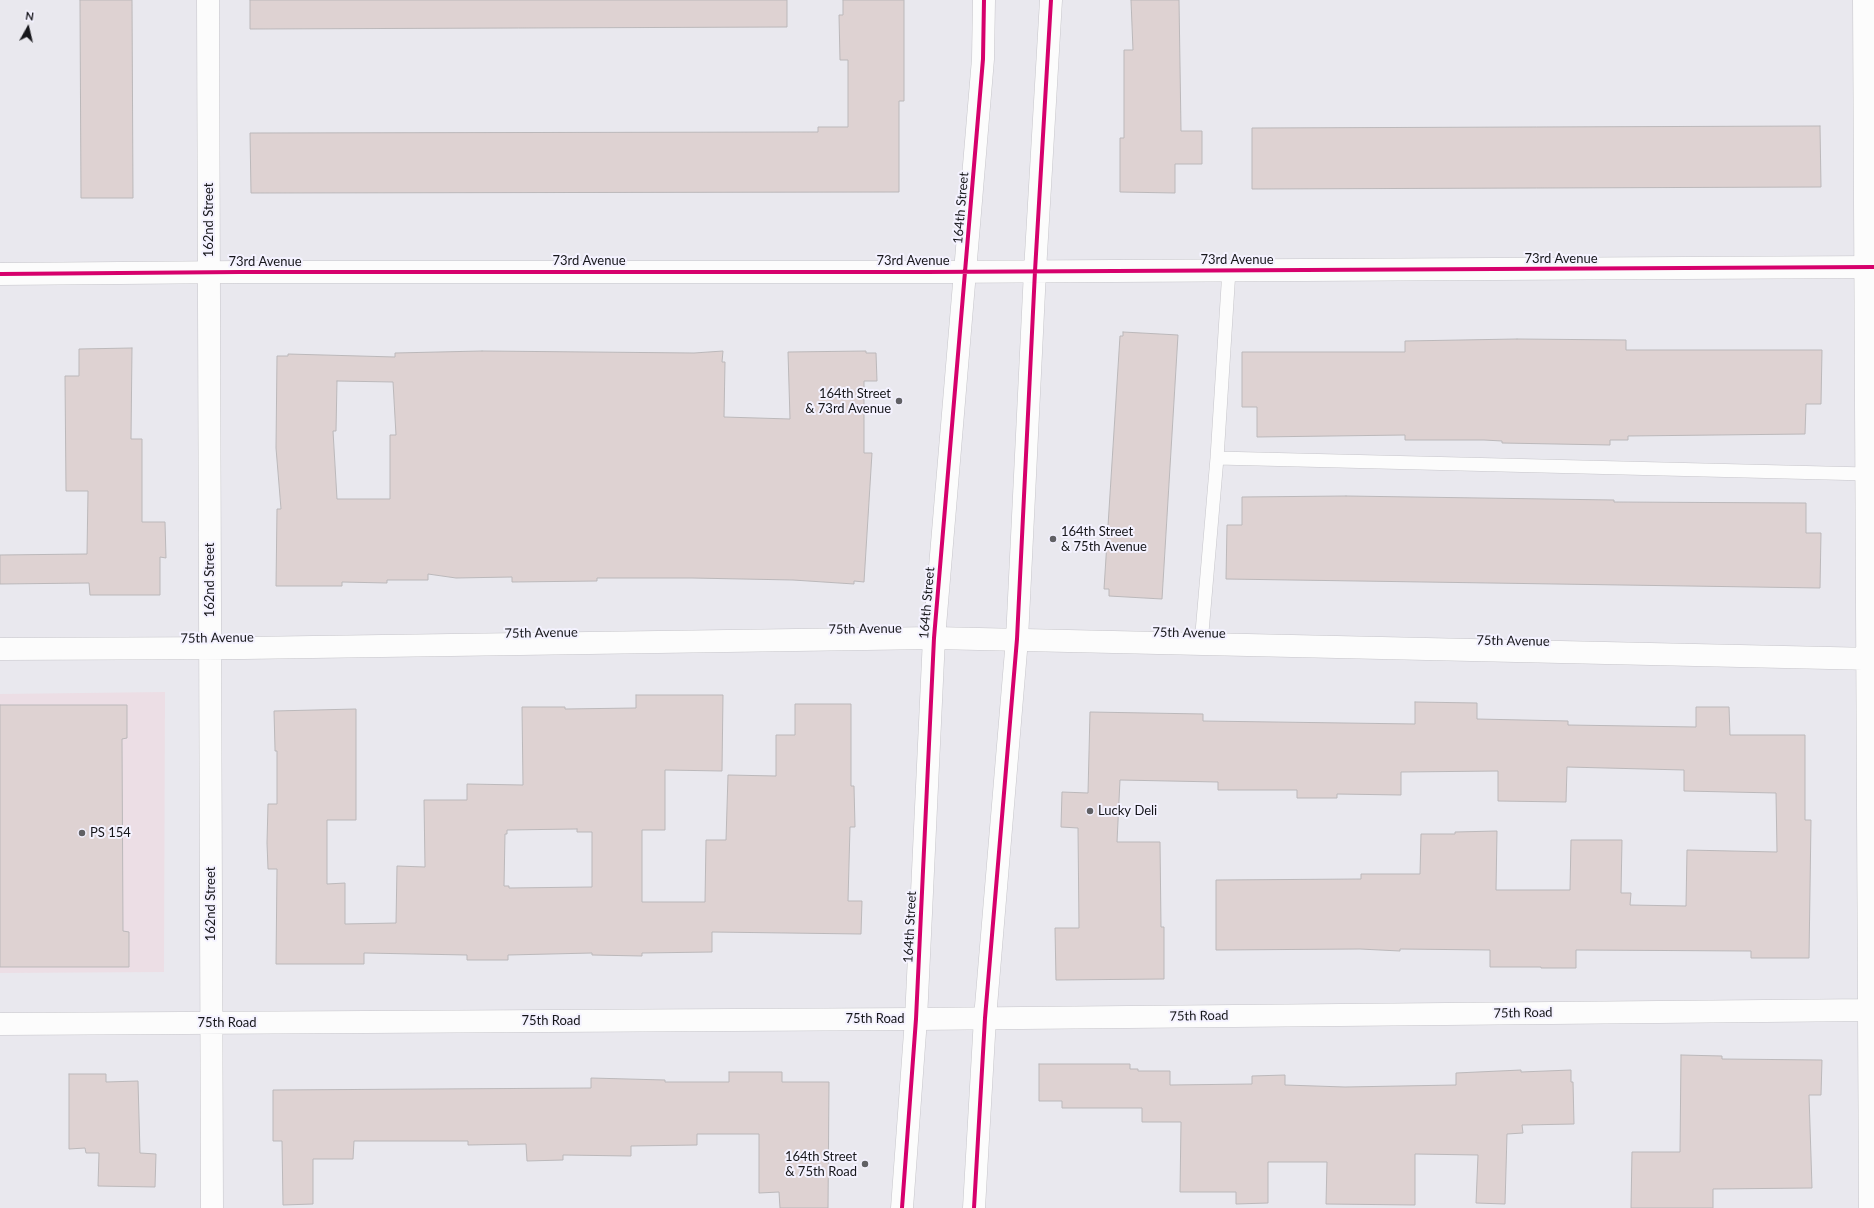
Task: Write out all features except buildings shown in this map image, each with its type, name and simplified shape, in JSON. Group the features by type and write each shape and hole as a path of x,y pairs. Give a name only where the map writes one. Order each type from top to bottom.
{"street":[{"name":"162nd Street","path":"208,0 212,1208"},
{"name":"164th Street","path":"902,1208 916,1019 934,638 983,59 984,0"},
{"path":"974,1208 985,1018 1017,639 1035,271 1051,0"},
{"path":"1864,0 1870,267 1867,474 1871,659 1870,1208"},
{"name":"73rd Avenue","path":"0,274 210,272 1035,271 1870,267"},
{"name":"75th Avenue","path":"0,650 934,638 1871,659"},
{"name":"75th Road","path":"0,1024 916,1019 1870,1010"}],"lane":[{"path":"1201,644 1217,458 1229,270"},
{"path":"1217,458 1867,474"}],"shaded area":[{"name":"PS 154","path":"165,692 164,972 0,973 0,694"}],"cycle path":[{"path":"902,1208 916,1019 934,638 983,59 984,0"},
{"path":"974,1208 985,1018 1017,639 1035,271 1051,0"},
{"path":"0,274 240,272 925,272 1874,267"}],"place":[{"name":"164th Street & 73rd Avenue","path":"899,401"},
{"name":"164th Street & 75th Avenue","path":"1053,539"},
{"name":"Lucky Deli","path":"1090,811"},
{"name":"PS 154","path":"82,833"},
{"name":"164th Street & 75th Road","path":"865,1164"}]}
